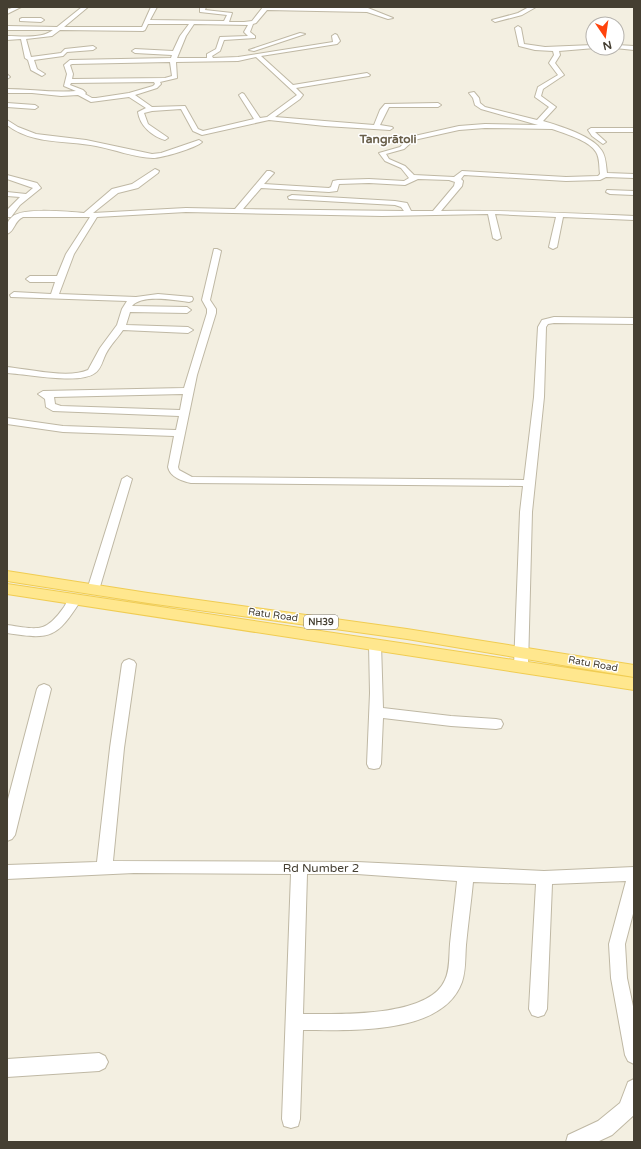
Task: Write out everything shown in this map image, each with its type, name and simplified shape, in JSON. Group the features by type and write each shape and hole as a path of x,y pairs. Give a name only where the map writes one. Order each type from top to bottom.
{"main road":[{"name":"Ratu Road","path":"7,576 93,590 407,634 634,684"},
{"name":"Ratu Road","path":"7,589 375,644 634,671"}],"street":[{"path":"7,12 18,7"},
{"path":"7,38 47,36 53,33 85,7"},
{"path":"7,28 142,31 154,7"},
{"path":"203,7 202,11 230,14 226,21 228,23"},
{"path":"495,20 520,14 533,7"},
{"path":"211,60 211,52 218,50 222,38 253,37 247,33 251,23 254,22 265,8 368,10 390,18"},
{"path":"22,20 44,20"},
{"path":"59,20 66,21"},
{"path":"146,22 251,23"},
{"path":"68,81 108,74 146,80 174,78 173,61 175,53 183,36 193,22"},
{"path":"518,28 522,46 555,48 585,47"},
{"path":"242,57 241,56 244,53 302,34"},
{"path":"80,94 83,92 67,86 70,74 67,65 70,62 111,61 144,66 173,61 238,59 242,57 334,43 337,42 335,36"},
{"path":"23,38 28,58 31,59 34,71 42,74"},
{"path":"31,59 63,54 65,51 70,49 93,48"},
{"path":"538,123 554,107 538,97 540,88 561,75 552,63 558,55 555,48"},
{"path":"135,51 175,53"},
{"path":"257,55 300,96 269,118"},
{"path":"108,74 111,61"},
{"path":"144,66 146,80"},
{"path":"291,87 367,75"},
{"path":"7,90 80,94 91,100 96,100 130,95 157,86 156,80"},
{"path":"472,93 479,106 567,131 592,142 600,151 604,174"},
{"path":"130,95 151,108"},
{"path":"242,95 258,120"},
{"path":"376,127 382,110 387,105 438,104"},
{"path":"7,105 35,107"},
{"path":"165,138 150,130 145,124 141,112 151,108 176,106 183,108 195,130 202,132 212,132 269,118 325,124 390,128"},
{"path":"7,122 19,132 31,136 84,142 152,156 162,156 199,142"},
{"path":"435,213 458,186 460,181 409,175 403,167 388,161 382,153 402,148 412,138 459,128 486,126 550,127"},
{"path":"600,151 604,146 603,143 594,136 591,130 634,130"},
{"path":"86,215 115,190 134,186 156,172"},
{"path":"237,211 270,173"},
{"path":"456,180 462,174 559,179 592,179 600,178 604,174 634,176"},
{"path":"7,177 37,186 36,190 12,207 7,214"},
{"path":"258,186 330,190 334,189 336,183 338,182 405,183 417,177"},
{"path":"610,192 634,193"},
{"path":"7,194 27,196"},
{"path":"292,197 395,203 404,205 409,214"},
{"path":"7,214 18,215 40,213 95,215 172,210 409,214 491,212 634,218"},
{"path":"491,212 497,238"},
{"path":"553,247 560,214"},
{"path":"7,232 13,218 18,215"},
{"path":"54,296 70,254 95,215"},
{"path":"217,251 206,300 212,309 212,314 192,375 174,471 184,478 191,480 529,483"},
{"path":"30,279 60,279"},
{"path":"14,295 189,299"},
{"path":"7,370 78,375 95,370 105,348 121,327 130,301 135,298"},
{"path":"126,309 187,310"},
{"path":"521,659 526,512 539,397 542,327 545,322 554,320 634,321"},
{"path":"121,327 188,330"},
{"path":"184,413 53,408 50,405 50,398 43,394 189,391"},
{"path":"7,421 63,429 180,434"},
{"path":"93,590 126,479"},
{"path":"7,629 34,633 48,632 58,625 75,600"},
{"path":"374,764 377,693 375,644"},
{"path":"104,869 117,748 129,664"},
{"path":"7,835 22,769 44,689"},
{"path":"376,712 451,721 496,724"},
{"path":"291,1119 299,868"},
{"name":"Rd Number 2","path":"7,872 104,869 357,868 544,878 634,874"},
{"path":"294,1022 388,1019 408,1015 428,1007 444,997 451,986 456,962 466,875"},
{"path":"538,1010 544,878"},
{"path":"634,880 617,944 619,978 634,1055"},
{"path":"7,1068 99,1062"},
{"path":"575,1142 605,1128 627,1109 634,1088"}],"district":[{"name":"Tangrātoli","path":"388,139"}]}
